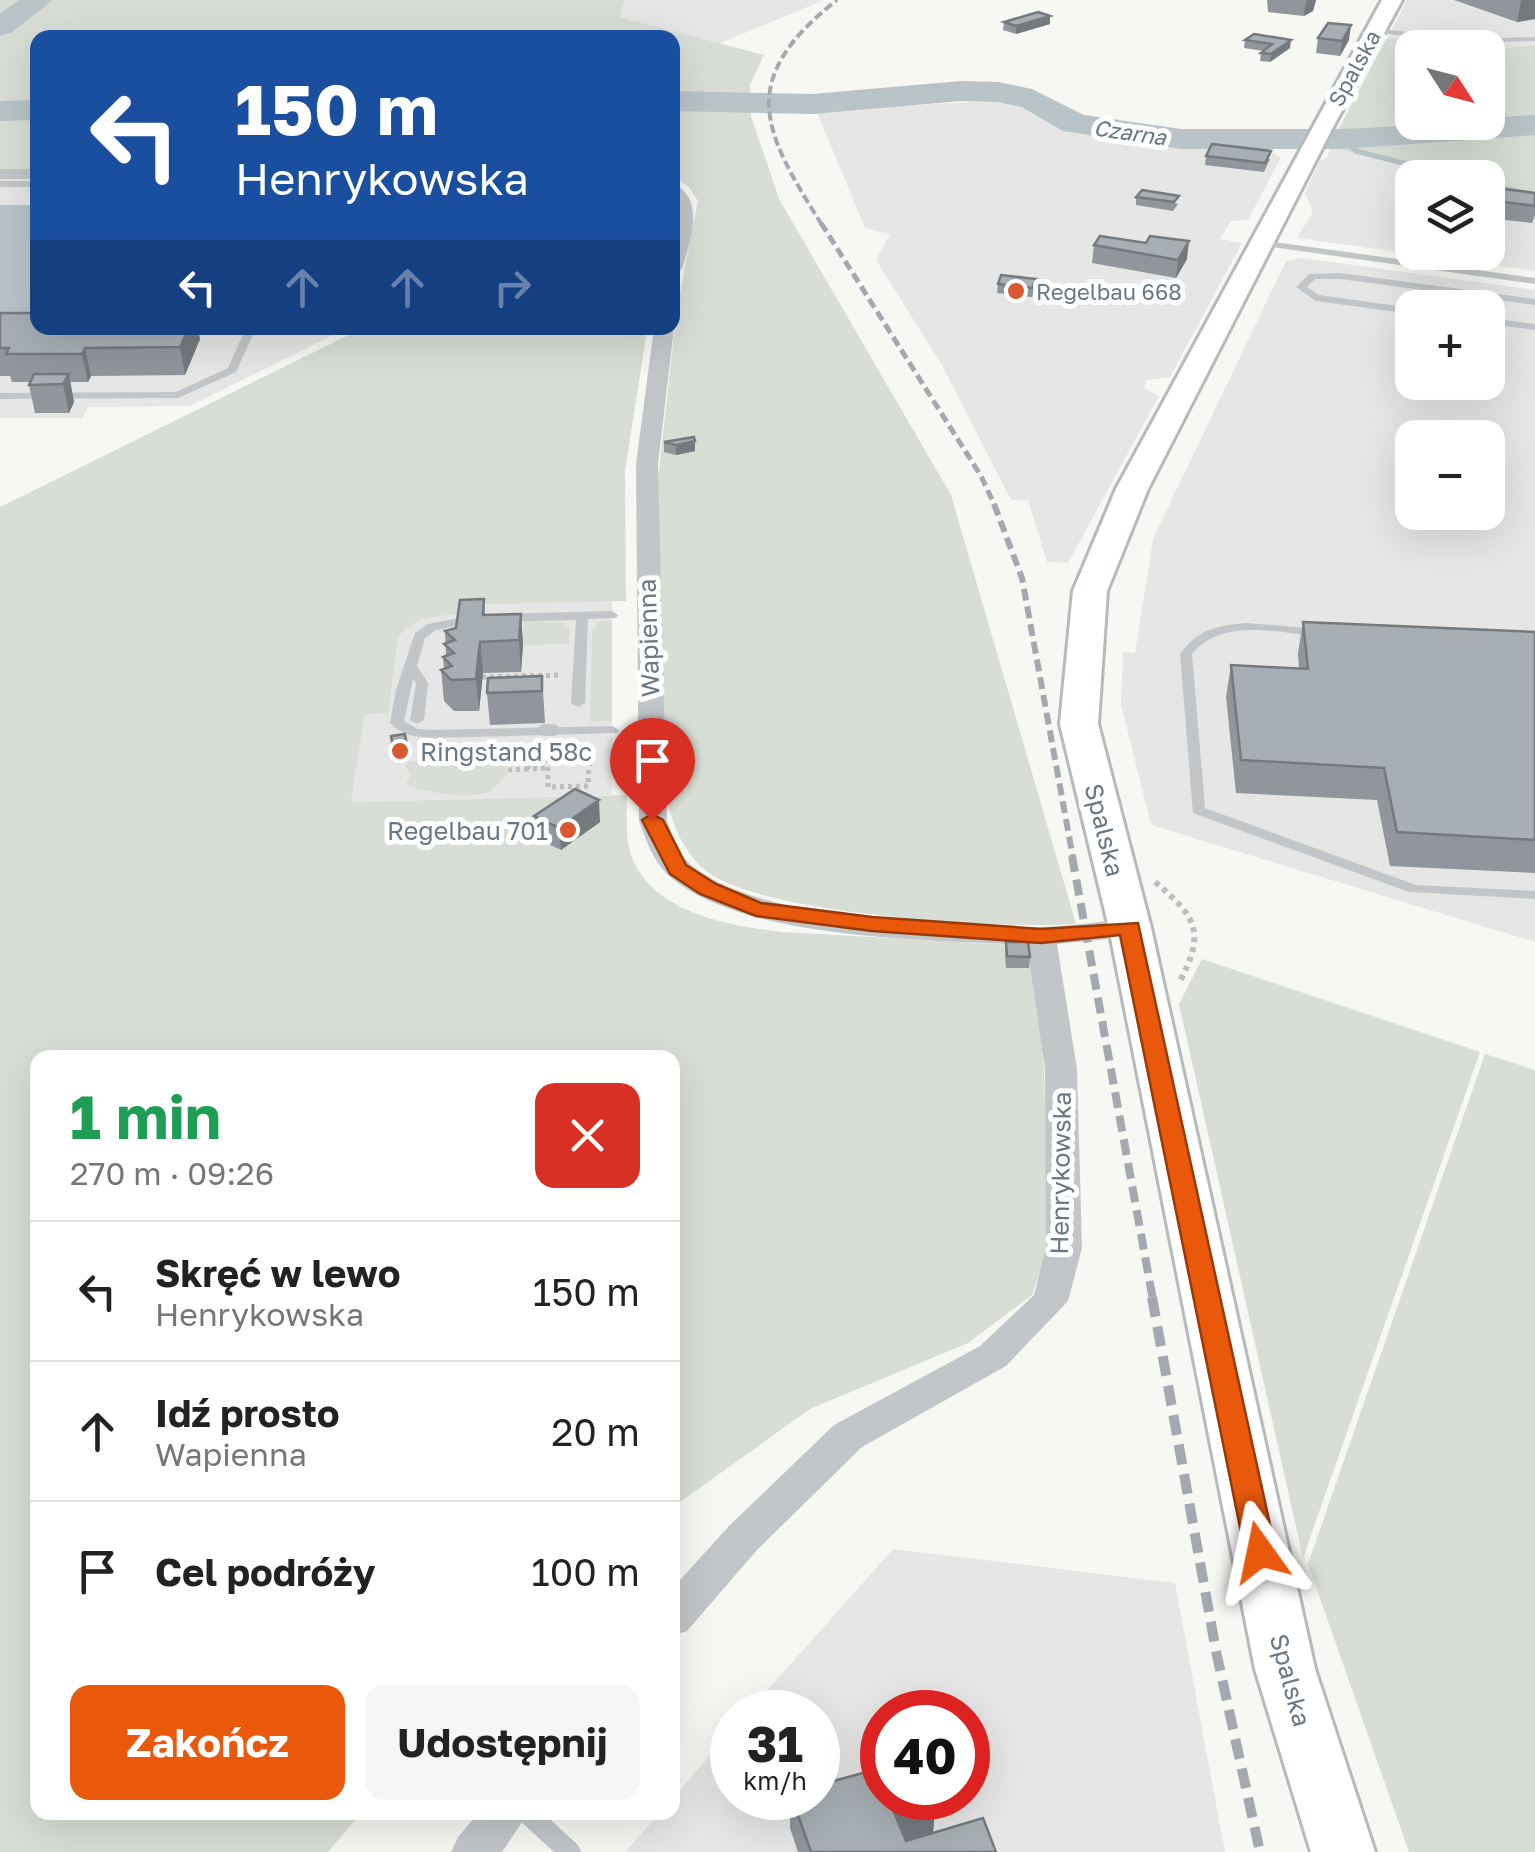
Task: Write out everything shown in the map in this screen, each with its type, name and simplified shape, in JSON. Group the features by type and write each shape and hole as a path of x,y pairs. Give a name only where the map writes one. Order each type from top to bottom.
{"street":[{"name":"Spalska","path":"1342,1852 1284,1669 1130,928 1078,724 1080,667 1090,591 1132,489 1313,141 1392,0"},
{"path":"0,174 30,174"},
{"path":"680,196 684,210 680,230"},
{"name":"Wapienna","path":"663,335 646,464 652,820 662,846 678,869 708,889 756,909 872,924 1041,936"},
{"path":"1041,936 1130,928"},
{"name":"Henrykowska","path":"680,1611 743,1538 848,1436 993,1356 1050,1301 1064,1248 1062,1109 1041,936"},
{"path":"474,1852 500,1820"}],"lane":[{"path":"1374,30 1464,41 1535,40"},
{"path":"0,184 30,184"},
{"path":"1260,243 1535,280"},
{"path":"1395,309 1316,298 1301,287 1312,276 1340,276 1445,290"},
{"path":"1505,298 1535,302"},
{"path":"1505,323 1535,327"},
{"path":"0,396 178,395 232,370 248,335"},
{"path":"612,615 477,618 432,627 419,636 413,669 402,685 397,722 403,729 430,734 612,730"},
{"path":"578,703 582,616"},
{"path":"1346,634 1233,628 1209,631 1193,640 1186,654 1198,810 1414,888 1535,895"},
{"path":"413,669 422,683 417,720"},
{"path":"535,1820 570,1852"}],"path":[{"path":"482,677 580,674"},
{"path":"548,757 548,787 588,786 588,776"},
{"path":"508,770 548,768"},
{"path":"1148,877 1188,909 1198,932 1195,956 1173,993"}],"shaded area":[{"path":"0,0 625,0 619,17 669,30 30,30 30,171 0,171"},
{"path":"625,0 824,0 718,44 680,34 680,30 618,17"},
{"path":"1407,0 1535,0 1535,271 1505,267 1505,160 1395,160 1395,252 1297,238 1313,212 1305,193 1319,162 1326,158"},
{"path":"680,33 764,55 750,85 751,116 779,199 951,495 1076,924 944,921 784,900 742,889 712,875 693,858 680,837 666,789 658,479 674,335 680,335 680,293 698,201 680,181"},
{"path":"1395,38 1395,140 1505,140 1505,49 1535,45 1535,194 1505,187 1505,160 1395,162 1329,147 1386,39"},
{"path":"1012,100 1061,126 1104,139 1266,150 1281,157 1248,220 1231,221 1220,239 1242,243 1170,377 1147,380 1144,388 1159,396 1068,563 1047,562 1028,500 1011,500 942,365 876,260 890,234 865,228 816,110"},
{"path":"0,179 30,179 30,335 333,335 190,406 88,407 82,418 0,418"},
{"path":"0,205 30,205 30,313 0,315"},
{"path":"1302,258 1535,290 1535,942 1151,825 1121,704 1123,652 1135,653 1153,539 1286,261"},
{"path":"349,335 646,335 625,471 626,601 465,605 463,614 427,618 404,630 398,638 388,713 365,714 351,802 627,795 628,843 643,877 658,892 697,914 783,932 1031,946 1044,1068 1049,1245 1032,1295 968,1343 810,1409 680,1502 680,1050 30,1050 30,1820 355,1820 328,1852 0,1852 0,507"},
{"path":"612,601 612,795 351,802 382,608"},
{"path":"612,620 612,721 590,722 592,631 599,622"},
{"path":"524,621 564,623 570,629 569,644 523,645"},
{"path":"455,756 487,757 507,765 507,775 490,791 472,795 423,790 406,784 411,774 405,767 408,762"},
{"path":"1202,959 1480,1052 1303,1558 1179,1004"},
{"path":"1485,1054 1535,1070 1535,1852 1409,1852 1308,1564"},
{"path":"893,1549 1175,1583 1225,1852 625,1852 654,1820 680,1820 680,1790 710,1755 710,1820 840,1820 840,1690 768,1690"}],"building":[{"path":"1038,12 1050,16 1016,26 1004,22"},
{"path":"1328,23 1351,25 1342,41 1318,38"},
{"path":"1254,34 1291,40 1271,54 1261,53 1272,44 1245,40"},
{"path":"1212,144 1271,151 1265,163 1206,156"},
{"path":"1505,189 1535,193 1535,206 1505,202"},
{"path":"1142,190 1179,196 1174,202 1136,197"},
{"path":"1100,236 1146,243 1150,236 1189,241 1178,260 1094,245"},
{"path":"1001,275 1036,279 1032,288 998,284"},
{"path":"0,313 30,313 30,335 186,335 180,347 85,348 82,354 6,354 9,348 0,348"},
{"path":"34,374 69,374 63,384 29,385"},
{"path":"694,437 695,441 676,445 664,442"},
{"path":"484,599 483,615 521,614 519,640 480,642 476,679 451,680 441,670 452,666 443,657 454,653 444,644 455,640 445,631 456,628 460,600"},
{"path":"1303,622 1535,632 1535,840 1397,832 1384,768 1241,760 1231,665 1308,669"},
{"path":"542,676 542,691 487,693 488,678"},
{"path":"405,734 407,745 393,747 391,736"},
{"path":"575,789 599,800 559,828 534,816"},
{"path":"1006,942 1028,942 1030,957 1007,956"},
{"path":"860,1774 860,1820 897,1820 906,1841 984,1820 996,1852 811,1852 800,1820 840,1820 840,1779"}],"waterway":[{"path":"0,27 38,0"},
{"name":"Czarna","path":"680,101 812,104 961,91 998,92 1032,99 1075,124 1181,139 1342,139 1535,125"},
{"name":"Czarna","path":"0,111 30,110"},
{"path":"1342,139 1356,151 1395,161"},
{"path":"1505,188 1535,196"}],"railway":[{"path":"822,225 785,161 769,107 772,82 783,56 837,0"},
{"path":"821,223 981,476 995,506"},
{"path":"994,504 1022,578 1073,858"},
{"path":"1072,856 1153,1300"},
{"path":"1152,1297 1216,1651 1260,1852"}],"place":[{"name":"Regelbau 668","path":"1016,291"},
{"name":"Ringstand 58c","path":"400,751"},
{"name":"Regelbau 701","path":"568,830"}],"route":[{"path":"652,820 662,846 678,869 708,889 756,909 872,924 1041,936 1130,928 1260,1552"}]}
